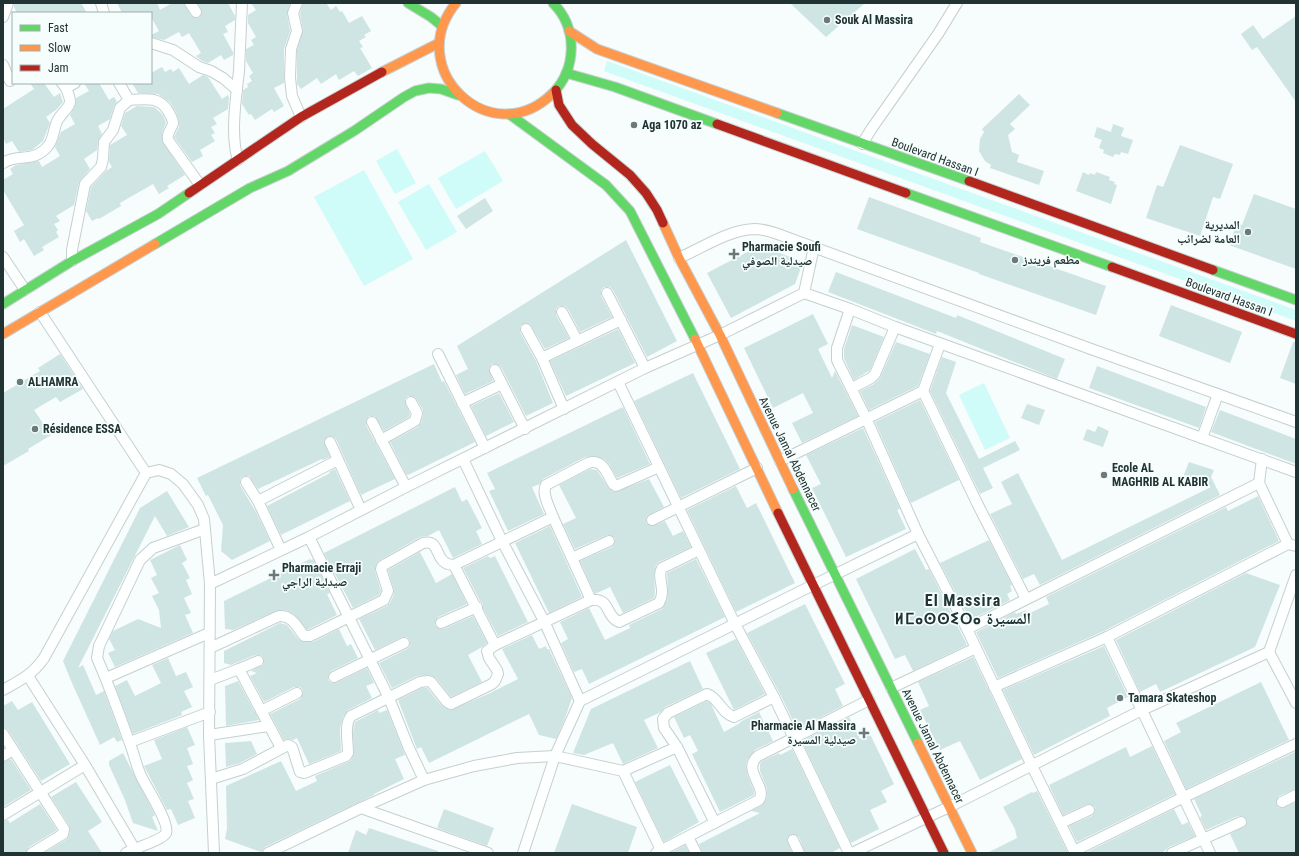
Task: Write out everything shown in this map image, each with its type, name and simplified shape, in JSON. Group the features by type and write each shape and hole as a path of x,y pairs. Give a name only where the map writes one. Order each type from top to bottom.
{"street":[{"path":"3,17 8,3"},
{"path":"190,3 196,12"},
{"path":"238,160 234,133 242,3"},
{"path":"297,3 293,13 297,31 291,49 290,78 292,96 301,117"},
{"path":"408,3 431,17 442,26"},
{"path":"456,3 447,15 442,26 439,43 440,64 449,85 458,96"},
{"path":"862,144 938,34 957,3"},
{"path":"3,334 250,188 288,171 354,131 415,91 429,88 442,89 458,96 473,106 490,113 509,114 526,111 543,103 556,90 566,74 572,45 564,17 555,4"},
{"name":"Boulevard Hassan I","path":"569,31 597,49 608,54 1296,300"},
{"path":"152,43 173,50 199,67 211,71 223,78 237,90"},
{"path":"3,304 72,261 158,214 301,117 400,62 439,43"},
{"path":"3,65 9,82"},
{"name":"Boulevard Hassan I","path":"566,74 615,86 1296,334"},
{"path":"120,84 129,100"},
{"path":"3,164 12,159 32,157 43,152 47,147 54,137 56,124 59,118 69,106 70,98 64,86"},
{"name":"Avenue Jamal Abdennacer","path":"556,90 559,105 572,125 592,144 630,175 646,193 656,210 679,258 720,335 972,853"},
{"path":"72,261 72,250 85,184 101,167 104,142 114,130 120,108 129,100 152,99 165,106 173,121 173,125 167,136 168,140 200,185"},
{"path":"509,114 606,185 630,211 698,345 944,853"},
{"path":"679,258 729,234 743,230 756,229 776,233 1090,349 1296,422"},
{"path":"804,293 814,247"},
{"path":"3,257 25,290"},
{"path":"607,293 645,368"},
{"path":"210,584 309,537 645,368 720,335 804,293 940,344 1296,472"},
{"path":"850,309 837,348 837,360 866,418 918,534 967,629 1032,766 1075,852 1184,797 1296,744"},
{"path":"40,312 146,473"},
{"path":"562,312 577,340"},
{"path":"542,358 621,320"},
{"path":"852,388 875,374 895,327"},
{"path":"526,328 542,358 564,410"},
{"path":"780,461 923,390 940,344"},
{"path":"438,354 485,448"},
{"path":"495,370 525,429"},
{"path":"618,382 735,624 774,697 849,853"},
{"path":"462,402 502,384"},
{"path":"923,390 978,505 1026,599"},
{"path":"1202,438 1218,394"},
{"path":"382,440 415,422 417,414 411,402"},
{"path":"372,422 406,487"},
{"path":"330,442 361,510"},
{"path":"463,459 502,541 544,621 580,701"},
{"path":"994,687 1107,637 1292,545 1259,483 1262,459"},
{"path":"258,502 338,460"},
{"path":"591,600 553,517 544,494 544,487 588,463 595,461 601,464 613,484 616,486 660,467"},
{"path":"652,520 757,468"},
{"path":"3,690 36,670 44,658 146,473 159,470 171,474 183,484 198,505 204,519 210,584 209,735 214,853"},
{"path":"246,482 258,502 281,550"},
{"path":"967,629 1259,483"},
{"path":"210,648 279,616 286,616 290,619 304,636 307,637 384,600 388,591 381,569 382,565 423,544 428,542 432,544 444,562 454,565 553,517"},
{"path":"28,676 85,765 132,851 158,840 165,835 167,827 138,770 130,742 97,658 99,646 140,560 153,548 205,530"},
{"path":"523,853 555,756 580,701 918,534"},
{"path":"309,537 370,659 424,780"},
{"path":"572,558 608,541"},
{"path":"211,779 243,769 281,748 288,746 292,747 300,772 304,773 346,756 348,753 349,718 420,682 428,680 448,703 451,704 492,684 498,674 489,658 487,651 496,645 591,600 598,599 602,602 614,619 619,622 622,621 659,603 662,594 662,587 659,574 662,568 699,550"},
{"path":"454,565 496,645"},
{"path":"852,853 950,807 1142,710 1269,652 1296,575"},
{"path":"441,623 477,607"},
{"path":"106,678 210,633"},
{"path":"1107,637 1210,853"},
{"path":"334,677 404,643"},
{"path":"891,688 976,648"},
{"path":"1269,652 1296,702"},
{"path":"210,680 258,662"},
{"path":"239,669 281,748"},
{"path":"261,711 297,693"},
{"path":"715,823 664,728 664,719 668,713 707,694 715,699 728,714 734,717 774,697"},
{"path":"623,771 658,852 759,800 762,794 752,767 753,760 758,756 869,700"},
{"path":"130,742 210,712"},
{"path":"209,735 268,726"},
{"path":"3,734 62,825 64,831 63,834 32,853"},
{"path":"268,853 361,808 424,780 474,766 511,759 555,756 623,771 676,748"},
{"path":"3,756 13,750"},
{"path":"3,815 85,765"},
{"path":"1282,802 1296,795"},
{"path":"361,808 488,853"},
{"path":"1061,823 1089,810"},
{"path":"1172,853 1241,822"},
{"path":"688,837 696,853"},
{"path":"793,840 799,853"}],"shaded area":[{"path":"607,61 1296,310 1296,321 604,71"},
{"path":"397,149 416,183 395,194 376,161"},
{"path":"485,151 503,181 456,209 438,178"},
{"path":"364,170 413,259 364,286 314,197"},
{"path":"429,184 457,232 426,250 398,202"},
{"path":"984,383 1010,438 985,450 959,395"}],"building":[{"path":"14,3 81,3 86,12 16,12"},
{"path":"117,3 157,3 160,10 172,3 184,3 191,16 196,18 200,17 202,12 198,3 228,3 235,16 235,20 225,26 228,32 223,34 233,52 233,55 224,60 221,55 208,63 202,61 196,56 201,53 189,33 182,37 179,32 164,40 152,37 152,34 159,31 152,19 152,12 122,12"},
{"path":"251,3 290,3 287,14 290,31 284,49 284,83 274,88 284,106 274,112 272,109 255,120 251,114 249,115 242,104 243,90 248,87 247,84 252,81 249,76 253,73 246,61 246,49 254,45 251,40 256,37 248,23 248,15 256,10"},
{"path":"303,3 326,3 331,10 336,6 340,12 342,11 349,23 362,16 371,31 364,35 366,37 359,41 363,47 360,48 372,68 358,76 354,71 339,80 336,74 321,84 317,78 301,89 297,84 297,50 303,30 300,14"},
{"name":"Souk Al Massira","path":"790,3 865,3 826,37"},
{"path":"1296,16 1296,102 1257,47 1252,50 1241,34 1253,25 1263,39"},
{"path":"162,67 165,72 171,69 173,72 179,68 189,84 203,75 208,77 222,99 228,95 228,109 213,118 217,124 211,127 215,133 211,135 215,141 200,150 203,156 192,162 174,137 179,127 179,121 170,102 158,94 138,93 133,84 152,84 152,72"},
{"path":"31,84 45,84 54,97 60,93 63,102 57,109 46,117 50,123 43,141 32,150 19,152 12,141 6,144 3,138 3,109 34,89"},
{"path":"85,84 100,84 109,100 114,97 117,102 114,106 110,119 98,126 102,134 98,141 97,150 84,159 90,169 79,182 74,205 56,216 60,221 54,224 58,230 56,232 59,237 42,247 44,250 34,256 24,239 20,242 14,231 24,225 3,190 3,180 13,174 10,169 16,165 39,161 42,167 60,156 55,147 61,132 75,124 70,115 75,107 76,98 89,91"},
{"path":"1019,94 1030,105 1010,124 1015,129 1008,135 1012,152 1019,155 1017,162 1044,171 1039,185 990,168 991,165 985,161 979,151 980,139 984,132 982,129"},
{"path":"137,106 154,107 162,114 166,122 162,133 162,141 185,175 167,186 169,188 159,194 153,184 120,203 121,206 99,219 98,218 92,221 86,211 91,187 106,171 112,167 109,162 110,145 127,135 121,126 125,113"},
{"path":"1113,124 1124,128 1121,136 1133,140 1128,154 1121,152 1120,155 1115,154 1113,157 1103,153 1104,150 1099,148 1102,140 1094,137 1097,127 1111,132"},
{"path":"1180,145 1233,164 1220,199 1213,197 1200,236 1146,218 1157,185 1163,187"},
{"path":"1083,172 1089,175 1090,173 1095,175 1096,172 1110,177 1109,180 1115,182 1114,184 1117,185 1111,204 1076,191"},
{"name":"المديرية العامة لضرائب","path":"1254,194 1296,209 1296,269 1229,245 1237,223 1242,225"},
{"path":"869,197 981,238 980,242 1106,286 1096,315 857,229"},
{"path":"485,198 493,211 466,229 457,216"},
{"path":"626,240 677,341 647,357 613,290 610,287 604,287 601,290 601,296 612,317 580,332 565,306 559,306 556,309 556,315 569,338 545,349 530,324 526,323 520,326 520,332 536,361 553,403 526,416 501,367 496,364 492,364 489,369 493,381 465,394 456,375 468,369 457,346"},
{"path":"762,246 803,262 795,284 731,318 707,273 753,249"},
{"path":"836,272 956,318 957,315 1065,359 1057,379 937,331 936,334 828,292"},
{"path":"1171,305 1242,332 1230,363 1159,336"},
{"path":"813,314 828,344 818,349 832,378 835,371 858,416 802,443 792,423 813,413 803,393 773,408 744,348"},
{"path":"852,325 884,337 870,370 854,380 844,358 844,349"},
{"path":"618,329 635,363 566,396 550,361"},
{"path":"896,342 930,354 918,386 869,410 860,391 874,384 880,378"},
{"path":"1293,342 1296,342 1296,384 1280,378"},
{"path":"60,354 83,389 60,402 56,397 34,410 51,435 28,449 29,451 3,466 3,393 40,371 38,368"},
{"path":"942,357 956,362 946,393 979,459 1015,441 1020,450 983,468 993,488 980,494 930,391"},
{"path":"434,364 442,382 444,381 475,442 408,475 406,474 390,442 418,427 421,423 423,410 415,397 408,396 405,399 405,402 410,414 409,417 384,431 375,416 369,416 366,421 366,425 395,479 361,495 336,439 328,436 324,442 330,457 323,460 322,459 258,489 249,476 242,477 240,479 240,485 256,512 270,541 232,560 221,551 223,525 208,495 206,496 197,478"},
{"path":"1097,366 1206,407 1199,428 1089,388"},
{"path":"693,373 740,469 681,498 634,401"},
{"path":"499,393 514,422 486,436 471,406"},
{"path":"920,400 959,480 911,503 875,422"},
{"path":"1027,404 1045,410 1039,425 1021,418"},
{"path":"623,407 650,464 617,478 609,464 604,459 594,456 585,457 543,479 540,484 532,487 544,514 508,531 489,491 495,489 487,473"},
{"path":"1220,410 1296,439 1296,464 1211,432"},
{"path":"1098,426 1109,431 1103,447 1083,440 1087,429 1095,432"},
{"path":"863,428 900,509 897,510 906,529 846,557 812,488 821,484 806,455"},
{"path":"1189,462 1214,470 1211,477 1220,495 1040,585 1034,574 1023,579 990,514 1012,504 1001,482 1018,473 1062,560 1211,487 1183,477"},
{"path":"335,469 350,501 281,535 267,506"},
{"path":"590,469 597,470 608,487 615,492 649,479 664,507 647,516 646,523 652,526 665,521 673,536 683,531 691,547 659,562 656,565 654,575 654,598 623,613 610,587 595,594 580,561 612,547 615,542 615,538 607,535 575,549 563,524 576,518 559,485"},
{"path":"736,486 747,508 756,503 795,583 736,612 687,510"},
{"path":"455,487 462,502 467,499 482,528 476,531 482,544 453,558 439,530 428,536 420,537 378,561 375,571 381,591 379,595 353,608 324,553"},
{"path":"167,491 189,527 167,536 155,516 78,668 83,665 96,695 104,691 122,740 117,742 114,737 100,745 63,661 140,508"},
{"path":"1258,496 1279,541 1104,631 998,678 976,632 1015,612 1016,614 1026,610 1028,614 1049,604 1046,597 1226,507 1228,511"},
{"path":"550,526 582,597 549,613 515,543"},
{"path":"989,540 1012,585 1010,586 1012,591 1007,594 1010,600 970,620 940,563"},
{"path":"180,545 187,560 182,563 190,578 186,580 192,594 184,598 191,613 185,615 193,633 115,667 108,653 115,650 109,639 113,631 138,619 161,628 159,610 152,596 159,593 151,578 157,575 150,560"},
{"path":"915,549 926,570 929,569 967,645 913,671 905,655 895,659 856,579"},
{"path":"420,552 436,583 452,574 467,604 438,617 435,622 435,626 443,629 473,616 487,643 468,655 482,682 451,697 436,678 430,675 417,676 392,688 379,663 407,649 410,646 410,641 407,637 402,637 375,650 359,619 387,606 390,603 394,590 388,570"},
{"path":"488,556 490,558 495,556 528,622 498,636 483,608 483,604 463,568"},
{"path":"310,559 313,559 330,593 327,594 337,615 307,630 294,614 285,610 279,610 233,630 225,629 224,601"},
{"path":"696,559 725,617 589,684 582,669 574,672 561,643 568,639 560,622 589,608 605,640 630,628 629,625 662,609 667,600 668,594 667,573"},
{"path":"1246,573 1280,585 1255,647 1160,692 1156,684 1140,692 1116,640"},
{"path":"805,604 845,684 835,689 843,706 797,729 747,633"},
{"path":"280,623 287,625 299,640 304,642 313,642 339,629 347,646 351,644 358,658 331,671 328,676 328,680 331,683 336,683 367,668 374,683 366,686 372,698 348,710 343,717 340,729 341,751 309,764 297,738 293,740 284,740 270,714 300,699 303,694 303,690 300,687 294,687 264,702 250,676 257,673 251,671 263,665 264,661 262,656 255,655 231,665 224,663 224,651"},
{"path":"532,635 539,649 546,646 547,649 549,649 572,698 556,739 539,735 529,714 429,763 421,747 417,749 398,700 422,688 427,688 442,706 451,710 488,694 518,679 502,649"},
{"path":"736,639 765,694 734,710 706,653"},
{"path":"1104,646 1128,697 1107,708 1110,716 1034,755 1003,690"},
{"path":"973,657 1022,759 980,780 960,741 940,750 920,710 929,706 918,682"},
{"path":"168,658 176,676 186,672 193,687 184,691 192,707 181,712 182,715 133,734 115,686 127,680 135,696 161,683 152,665"},
{"path":"690,661 703,689 665,707 661,712 644,720 658,748 623,764 613,743 584,755 573,753 591,709"},
{"path":"238,681 259,720 226,726 225,686"},
{"path":"1261,682 1289,740 1186,789 1164,741 1181,732 1176,723"},
{"path":"12,701 18,710 32,702 70,764 41,781 8,730 3,728 3,706"},
{"path":"707,701 711,704 724,732 759,712 773,741 755,750 747,760 747,774 754,791 754,795 720,812 692,754 698,751 690,735 684,738 674,717"},
{"path":"378,710 379,713 387,710 405,755 395,759 404,779 265,847 261,852 225,839 227,829 226,786 281,761 296,791 317,781 315,776 351,760 354,753 353,734 355,722"},
{"path":"849,717 860,739 870,734 894,784 881,791 887,802 870,810 879,829 851,843 802,741"},
{"path":"187,727 195,745 187,748 193,764 187,766 193,780 187,783 194,799 188,801 195,818 178,825 171,809 167,810 144,766 162,759 154,740"},
{"path":"251,741 257,754 240,763 226,767 225,743"},
{"path":"1152,746 1175,794 1077,842 1069,826 1092,816 1095,811 1095,807 1087,804 1063,815 1049,785 1126,747 1130,757"},
{"path":"792,749 840,848 831,853 805,853 799,837 793,834 788,836 787,840 792,853 702,853 699,844 760,813 751,811 762,805 767,797 767,789 760,771 760,764 762,761 779,753 780,755"},
{"path":"1295,752 1296,789 1279,796 1276,802 1278,807 1282,808 1296,802 1296,853 1239,853 1230,834 1246,825 1247,820 1242,816 1238,816 1206,830 1200,817 1202,816 1194,799"},
{"path":"123,753 155,815 152,817 158,831 133,823 125,800 109,765 109,761"},
{"path":"11,759 31,790 3,807 3,762"},
{"path":"670,765 699,822 664,842 635,782"},
{"path":"76,782 102,822 88,831 102,853 44,853 67,839 70,830 69,825 51,797"},
{"path":"1037,791 1068,853 987,853 1017,838 1015,829 1003,807 1032,792"},
{"path":"40,804 57,830 29,847 26,853 3,853 3,821 8,820 10,823"},
{"path":"572,804 637,827 628,853 554,853"},
{"path":"444,809 494,828 487,846 437,828"},
{"path":"1174,809 1182,825 1188,822 1195,836 1169,847 1162,853 1085,853"},
{"path":"369,828 438,851 438,853 348,853 356,830 366,835"},
{"path":"685,845 689,853 670,853"}],"traffic: fast":[{"path":"408,3 431,17 442,26"},
{"path":"552,94 566,73 570,61 571,48 567,24 553,3"},
{"path":"566,73 615,87 717,124"},
{"path":"155,244 250,188 288,171 354,131 415,91 429,88 441,89 458,95"},
{"path":"777,113 969,181"},
{"path":"509,114 606,185 630,211 695,339"},
{"path":"3,304 72,261 158,214 189,193"},
{"path":"906,193 1112,267"},
{"path":"1213,270 1296,300"},
{"path":"793,489 918,743"}],"traffic: slow":[{"path":"456,3 442,28 440,53 447,76 461,95 481,109 504,114 528,110 552,94"},
{"path":"569,31 597,49 777,113"},
{"path":"382,72 439,43"},
{"path":"663,223 679,258 720,335 793,489"},
{"path":"3,334 155,244"},
{"path":"695,339 778,513"},
{"path":"918,743 972,853"}],"traffic: jam":[{"path":"189,193 301,117 382,72"},
{"path":"556,90 559,105 572,125 592,144 630,175 646,193 663,223"},
{"path":"717,124 906,193"},
{"path":"969,181 1213,270"},
{"path":"1112,267 1296,334"},
{"path":"778,513 944,853"}],"place":[{"name":"Souk Al Massira","path":"827,20"},
{"name":"Aga 1070 az","path":"634,125"},
{"name":"المديرية العامة لضرائب","path":"1248,232"},
{"name":"Pharmacie Soufi صيدلية الصوفي","path":"734,254"},
{"name":"مطعم فريندز","path":"1015,260"},
{"name":"ALHAMRA","path":"20,382"},
{"name":"Résidence ESSA","path":"35,429"},
{"name":"Ecole AL MAGHRIB AL KABIR","path":"1104,475"},
{"name":"Pharmacie Erraji صيدلية الراجي","path":"274,575"},
{"name":"Tamara Skateshop","path":"1120,698"},
{"name":"Pharmacie Al Massira صيدلية المسيرة","path":"864,733"}],"district":[{"name":"El Massira ⵍⵎⴰⵙⵙⵉⵔⴰ المسيرة","path":"963,609"}]}
